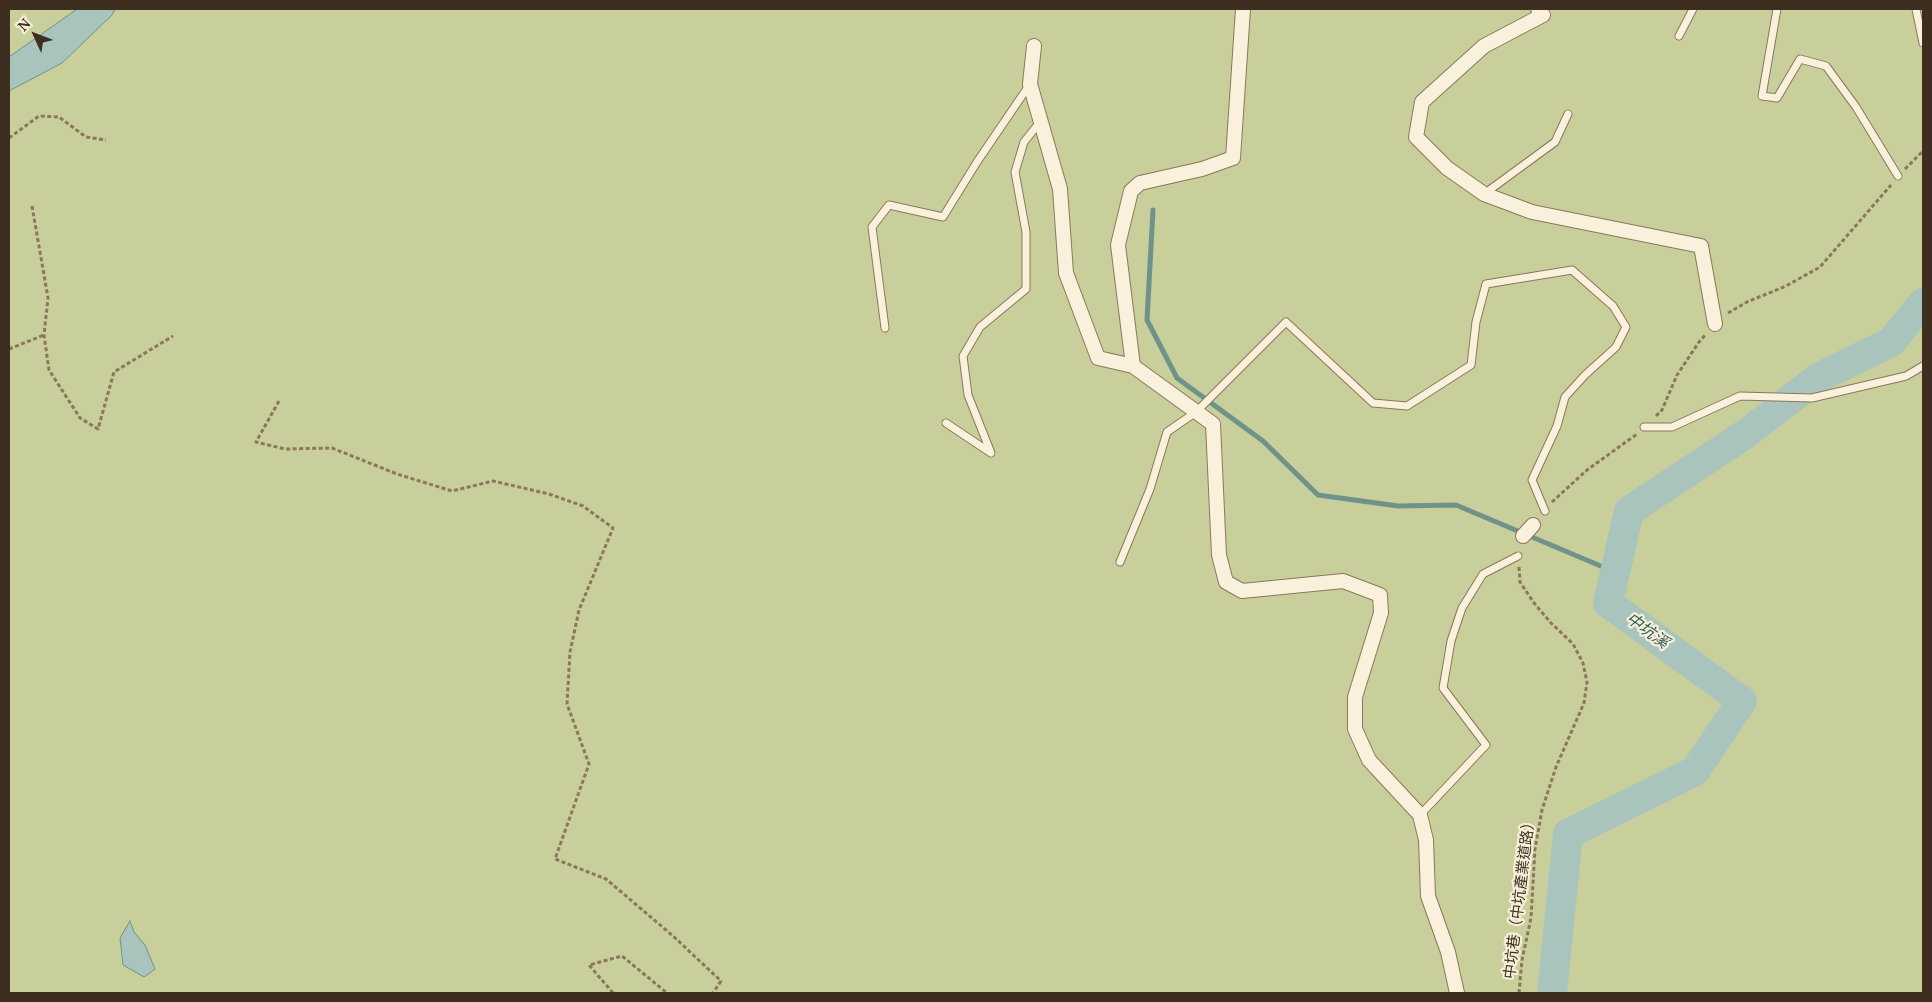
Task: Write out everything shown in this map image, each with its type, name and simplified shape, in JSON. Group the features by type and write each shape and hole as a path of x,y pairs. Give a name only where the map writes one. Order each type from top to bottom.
{"street":[{"path":"1133,366 1118,245 1131,192 1140,184 1233,158 1243,9"},
{"path":"1538,9 1543,14 1484,46 1422,102 1416,137 1446,168 1484,194 1532,212 1701,246 1715,324"},
{"path":"1034,46 1030,84 1060,190 1066,273 1098,358 1133,366 1198,410 1213,424 1219,555 1226,582 1242,591 1343,581 1380,595 1382,613 1355,697 1355,729 1369,760 1420,815 1426,840 1428,896 1448,952 1457,993"},
{"path":"1523,536 1533,525"}],"lane":[{"path":"1679,36 1693,9"},
{"path":"1777,9 1762,96 1777,98 1800,59 1826,66 1856,107 1898,176"},
{"path":"1916,9 1923,43"},
{"path":"885,328 872,228 889,205 943,217 1030,84"},
{"path":"1484,194 1555,142 1568,114"},
{"path":"946,423 991,453 968,395 963,356 980,327 1026,289 1026,232 1015,172 1024,142 1040,122"},
{"path":"1120,562 1150,489 1167,432 1198,410 1286,322 1373,403 1406,406 1471,365 1476,322 1486,284 1572,270 1613,306 1626,327 1616,347 1565,396 1557,426 1532,480 1545,511"},
{"path":"1644,427 1672,427 1740,396 1812,398 1906,376 1923,366"},
{"path":"1420,815 1486,745 1443,688 1451,641 1462,608 1483,574 1518,556"}],"path":[{"path":"9,138 39,116 59,117 86,137 106,140"},
{"path":"1545,511 1552,501 1586,470 1633,438 1662,410 1677,375 1699,342 1721,318 1748,302 1786,286 1820,267 1898,176 1923,151"},
{"path":"32,206 48,298 44,335 48,370 80,418 98,429 114,372 173,336"},
{"path":"9,349 44,335"},
{"path":"279,401 256,442 285,449 332,448 397,474 452,491 493,481 549,494 583,506 613,528 579,610 570,652 567,704 590,764 555,859 606,880 673,936 721,980 713,993"},
{"name":"中坑巷（中坑產業道路）","path":"1518,556 1520,582 1551,623 1573,644 1583,663 1587,682 1584,702 1556,767 1542,810 1535,849 1531,918 1522,960 1519,993"},
{"path":"613,993 589,965 622,956 667,993"}],"green space":[{"path":"9,9 1923,9 1923,993 9,993"}],"water":[{"path":"77,9 115,9 112,15 62,63 9,91 9,57"},
{"path":"130,921 134,932 145,945 155,969 144,977 123,965 120,938"}],"waterway":[{"path":"1153,210 1147,320 1177,378 1263,441 1318,495 1398,506 1456,505 1615,572"},
{"name":"中坑溪","path":"1552,993 1568,834 1695,771 1742,701 1608,603 1629,511 1747,433 1818,378 1891,342 1923,303"}]}
